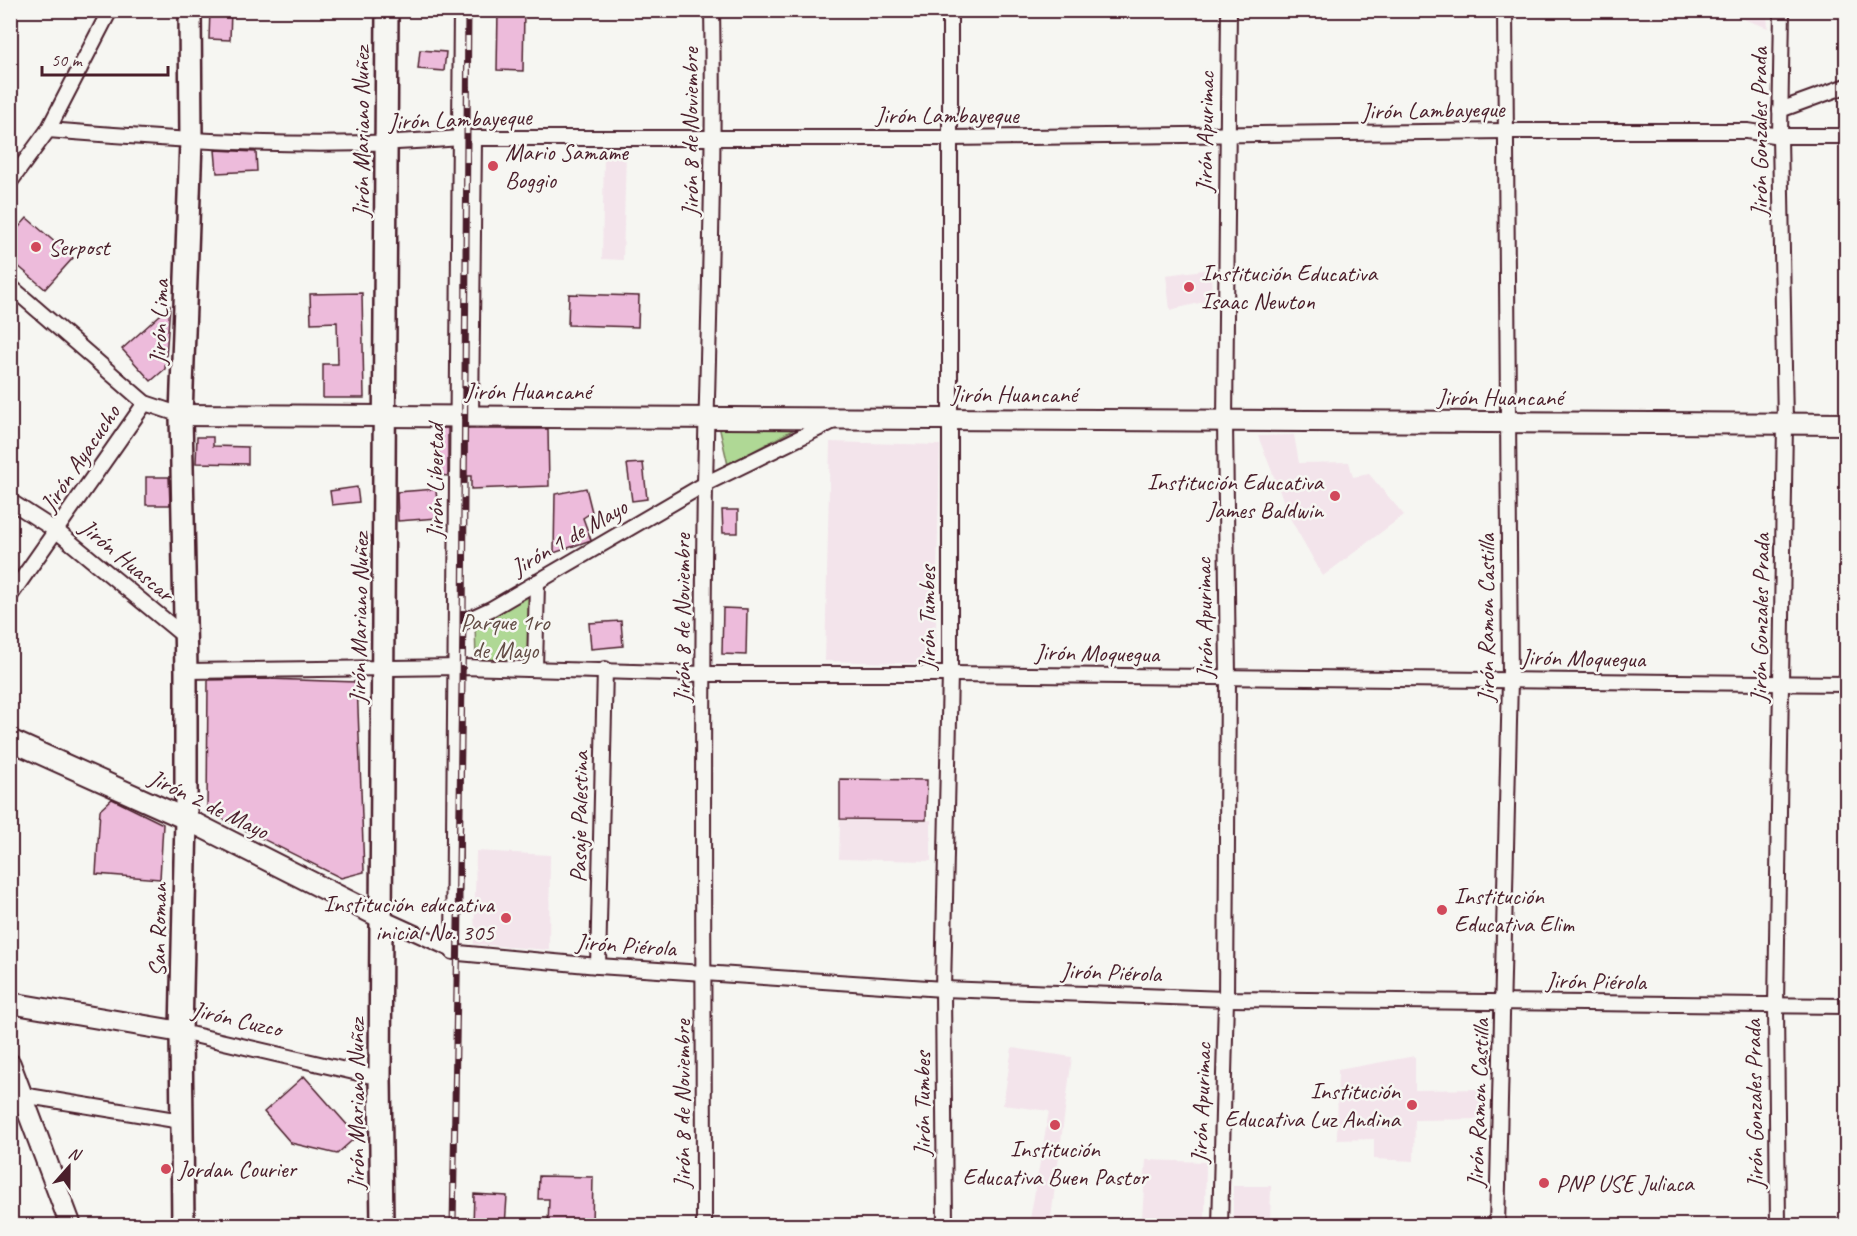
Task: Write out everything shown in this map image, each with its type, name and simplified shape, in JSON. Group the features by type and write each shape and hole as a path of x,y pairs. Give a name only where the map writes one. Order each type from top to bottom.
{"main road":[{"name":"Jirón Lima","path":"184,636 181,415 191,141 190,10"},
{"name":"Jirón Mariano Nuñez","path":"382,1226 380,1078 387,10"},
{"name":"San Roman","path":"183,1226 181,1032 186,819 184,636"}],"street":[{"path":"10,182 48,130 110,10"},
{"path":"461,10 467,139"},
{"name":"Jirón 8 de Noviembre","path":"704,1226 705,484 715,137 712,10"},
{"name":"Jirón Tumbes","path":"945,1226 943,989 950,674 948,419 950,10"},
{"name":"Jirón Apurimac","path":"1220,1226 1226,999 1225,421 1229,10"},
{"name":"Jirón Ramon Castilla","path":"1497,1226 1510,680 1505,10"},
{"name":"Jirón Gonzales Prada","path":"1778,1226 1776,1005 1785,424 1780,136 1782,10"},
{"path":"1780,110 1846,86"},
{"name":"Jirón Lambayeque","path":"48,130 191,141 385,145 467,139 1228,136 1505,131 1747,131 1780,136 1846,136"},
{"name":"Jirón Libertad","path":"453,952 454,667 464,417 467,139"},
{"path":"10,286 145,403 181,415"},
{"name":"Jirón Ayacucho","path":"10,596 58,532 145,403"},
{"name":"Jirón Huancané","path":"181,415 1846,424"},
{"name":"Jirón 1 de Mayo","path":"456,629 463,622 537,582 705,484 839,418"},
{"name":"Jirón Huascar","path":"10,501 58,532 184,636"},
{"path":"535,668 537,582"},
{"name":"Jirón Moquegua","path":"186,671 454,667 605,669 704,674 950,674 1846,684"},
{"name":"Pasaje Palestina","path":"598,966 605,669"},
{"name":"Jirón 2 de Mayo","path":"10,740 186,819 382,918"},
{"name":"Jirón Piérola","path":"382,918 453,952 598,966 943,989 1226,999 1846,1006"},
{"name":"Jirón Cuzco","path":"10,1003 181,1032 380,1078"},
{"path":"10,1064 16,1094 71,1226"},
{"path":"16,1094 181,1121"}],"shaded area":[{"path":"1721,11 1767,11 1768,28"},
{"path":"604,152 626,152 623,260 602,259"},
{"name":"Institución Educativa Isaac Newton","path":"1211,269 1212,300 1170,310 1166,275"},
{"name":"Institución Educativa James Baldwin","path":"1294,435 1299,463 1349,462 1353,477 1369,474 1404,515 1323,576 1291,520 1258,436"},
{"path":"830,442 940,445 935,664 825,661"},
{"path":"840,819 931,820 931,861 839,859"},
{"path":"476,851 550,855 549,950 474,944"},
{"name":"Institución Educativa Buen Pastor","path":"1012,1048 1072,1057 1050,1225 1029,1225 1049,1111 1003,1105"},
{"name":"Institución Educativa Luz Andina","path":"1415,1056 1415,1090 1486,1089 1487,1119 1415,1120 1414,1161 1374,1159 1374,1139 1337,1140 1338,1070"},
{"path":"1146,1160 1206,1162 1205,1219 1142,1218"},
{"path":"1233,1186 1271,1186 1270,1225 1233,1225"}],"green space":[{"path":"719,426 800,426 728,465"},
{"name":"Parque 1ro de Mayo","path":"534,587 533,663 476,663 475,621"}],"building":[{"path":"210,10 231,10 230,40 209,39"},
{"path":"498,10 524,10 523,71 497,70"},
{"path":"420,50 446,52 444,71 418,69"},
{"path":"215,150 256,152 257,171 217,173"},
{"name":"Serpost","path":"27,218 73,258 45,289 10,259 10,237"},
{"path":"362,293 364,398 323,398 323,364 338,364 337,322 311,323 310,294"},
{"path":"569,294 639,296 638,327 568,325"},
{"path":"170,306 165,369 151,381 122,349"},
{"path":"439,428 448,428 448,476 438,475"},
{"path":"466,429 548,429 549,486 471,489 471,476 466,476"},
{"path":"197,437 213,437 213,446 248,447 248,464 196,463"},
{"path":"643,463 647,499 632,501 627,464"},
{"path":"146,477 169,477 170,505 146,505"},
{"path":"357,487 359,502 332,505 330,491"},
{"path":"586,488 592,512 583,518 591,540 554,553 555,494"},
{"path":"436,489 438,518 398,521 397,492"},
{"path":"722,510 738,510 738,533 723,533"},
{"path":"723,608 747,609 746,655 722,654"},
{"path":"621,621 623,646 591,649 589,623"},
{"path":"208,680 357,682 364,872 341,878 207,811"},
{"path":"840,779 927,780 926,820 840,819"},
{"path":"112,799 163,824 160,879 96,874 100,810"},
{"path":"304,1076 357,1136 337,1154 291,1143 264,1112"},
{"path":"539,1176 593,1177 592,1226 548,1226 549,1199 538,1199"},
{"path":"474,1194 507,1196 505,1226 473,1226"}],"railway":[{"path":"453,1226 463,622 468,10"}],"place":[{"name":"Mario Samame Boggio","path":"493,166"},
{"name":"Serpost","path":"36,247"},
{"name":"Institución Educativa Isaac Newton","path":"1189,287"},
{"name":"Institución Educativa James Baldwin","path":"1335,496"},
{"name":"Institución Educativa Elim","path":"1442,910"},
{"name":"Institución educativa inicial No. 305","path":"506,918"},
{"name":"Institución Educativa Luz Andina","path":"1412,1105"},
{"name":"Institución Educativa Buen Pastor","path":"1055,1125"},
{"name":"Jordan Courier","path":"166,1169"},
{"name":"PNP USE Juliaca","path":"1544,1183"}]}
